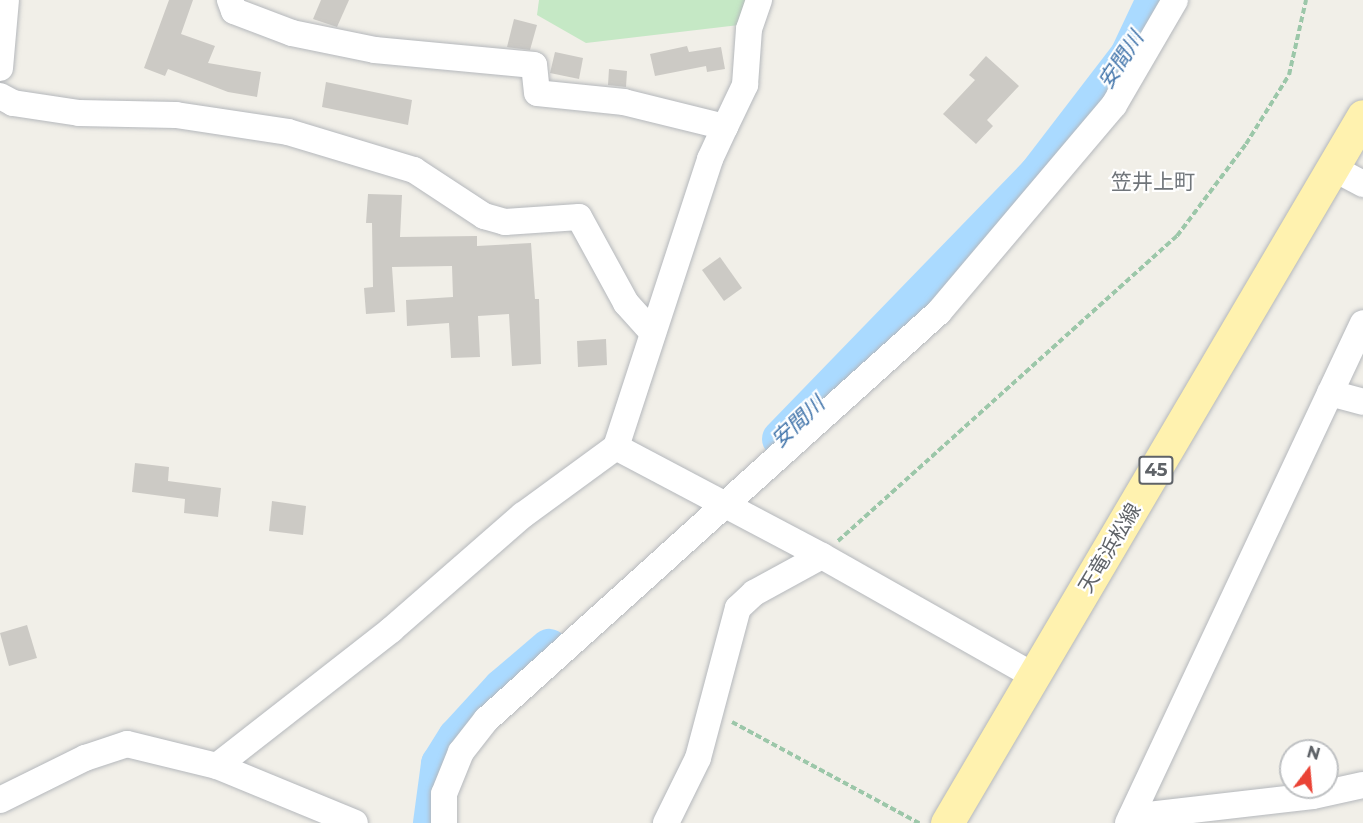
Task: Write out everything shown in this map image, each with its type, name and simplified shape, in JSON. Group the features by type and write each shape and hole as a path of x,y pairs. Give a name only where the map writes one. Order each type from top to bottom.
{"main road":[{"name":"天竜浜松線","path":"947,823 1363,116"}],"street":[{"path":"0,68 6,0"},
{"path":"230,0 234,11 292,33 375,50 534,65 537,93 624,102 725,127"},
{"path":"217,766 391,630 523,515 616,447 710,159 745,85 744,55 759,0"},
{"path":"444,823 444,795 461,752 486,720 719,500 939,312 1114,105 1175,0"},
{"path":"0,96 13,103 79,113 176,114 288,132 414,170 484,216 505,222 579,217 626,303 652,332"},
{"path":"1333,168 1363,184"},
{"path":"1129,820 1363,322"},
{"path":"1329,393 1363,402"},
{"path":"616,447 822,555 1032,675"},
{"path":"666,823 698,758 738,608 754,593 822,555"},
{"path":"0,800 85,758 127,744 217,766 355,823"},
{"path":"1129,820 1313,796 1363,785"}],"path":[{"path":"822,555 1177,236 1246,144 1289,75 1306,0"},
{"path":"712,711 919,823"}],"green space":[{"path":"539,0 746,0 739,25 586,43 537,15"}],"building":[{"path":"169,0 193,0 181,34 215,46 208,63 261,72 257,97 228,92 168,69 165,76 144,68"},
{"path":"321,0 349,0 337,27 313,19"},
{"path":"514,19 537,25 530,50 507,47"},
{"path":"687,46 689,52 721,47 725,69 707,72 706,66 655,76 650,54"},
{"path":"555,52 583,58 579,79 550,73"},
{"path":"986,56 1019,86 987,120 993,126 976,144 943,114 975,80 969,75"},
{"path":"609,69 627,71 626,87 608,85"},
{"path":"326,82 412,100 408,125 322,107"},
{"path":"368,194 402,195 400,237 477,236 477,246 531,243 535,299 539,299 541,364 512,366 509,314 478,316 480,357 451,358 449,323 407,326 406,300 453,297 452,266 392,267 395,312 366,314 364,288 373,287 372,223 366,223"},
{"path":"720,257 742,288 724,301 702,270"},
{"path":"606,339 607,365 578,367 577,341"},
{"path":"135,463 169,467 168,481 221,488 218,517 184,513 185,499 132,492"},
{"path":"272,501 306,506 303,535 269,531"},
{"path":"27,625 37,658 9,666 0,633"}],"waterway":[{"name":"安間川","path":"781,439 1037,175 1129,55 1155,0"},
{"name":"安間川","path":"432,823 440,764 457,737 502,688 549,648"}],"district":[{"name":"笠井上町","path":"1153,182"}]}
